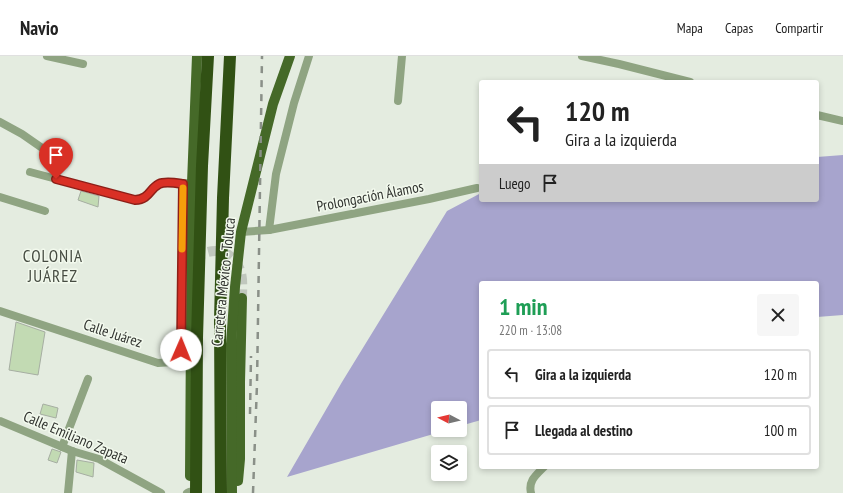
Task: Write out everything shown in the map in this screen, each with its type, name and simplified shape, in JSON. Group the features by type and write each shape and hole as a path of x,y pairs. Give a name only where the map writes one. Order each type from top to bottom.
{"highway":[{"path":"191,493 202,166 208,56"},
{"path":"221,493 220,321 222,198 230,56"},
{"name":"Carretera México - Toluca","path":"190,476 191,493"}],"main road":[{"name":"Carretera México - Toluca","path":"190,476 187,183 197,56"},
{"name":"Carretera México - Toluca","path":"232,493 231,344 235,287 242,232 273,104 290,56"},
{"path":"188,294 186,450 190,476"},
{"path":"236,493 240,459 242,298"}],"street":[{"path":"47,56 82,64"},
{"path":"269,230 276,174 294,103 309,56"},
{"path":"398,101 402,56"},
{"path":"582,56 619,60 684,80"},
{"path":"819,115 843,121"},
{"path":"0,122 22,134 45,150"},
{"path":"30,172 135,200 145,198 163,182 187,183"},
{"name":"Calle Juárez","path":"0,311 158,362 173,362 179,356 181,346 187,183"},
{"name":"Prolongación Álamos","path":"242,232 269,230 429,199 477,188"},
{"path":"0,198 46,211"},
{"path":"62,447 88,379"},
{"name":"Calle Emiliano Zapata","path":"0,421 72,451 99,459 161,493"},
{"path":"68,493 72,451"},
{"path":"530,493 530,484 532,480 542,469"}],"shaded area":[{"path":"843,155 843,315 819,317 819,281 479,281 479,421 467,424 467,401 431,401 431,435 287,477 342,382 447,211 479,194 479,202 819,202 819,157"}],"building":[{"path":"81,191 99,196 98,207 78,200"},
{"path":"16,322 45,332 38,375 9,370"},
{"path":"43,404 58,408 56,418 40,414"},
{"path":"52,449 61,452 57,463 48,460"},
{"path":"77,460 94,463 93,477 76,472"}],"tunnel":[{"path":"195,259 202,254 216,251 229,255 234,259 241,273 242,298"}],"railway":[{"path":"253,493 257,384 262,56"},
{"path":"250,414 251,356"}],"slow traffic":[{"path":"182,249 183,188"}],"district":[{"name":"COLONIA JUÁREZ","path":"53,266"}],"route":[{"path":"56,179 135,200 145,198 163,182 183,184 181,350"}]}
